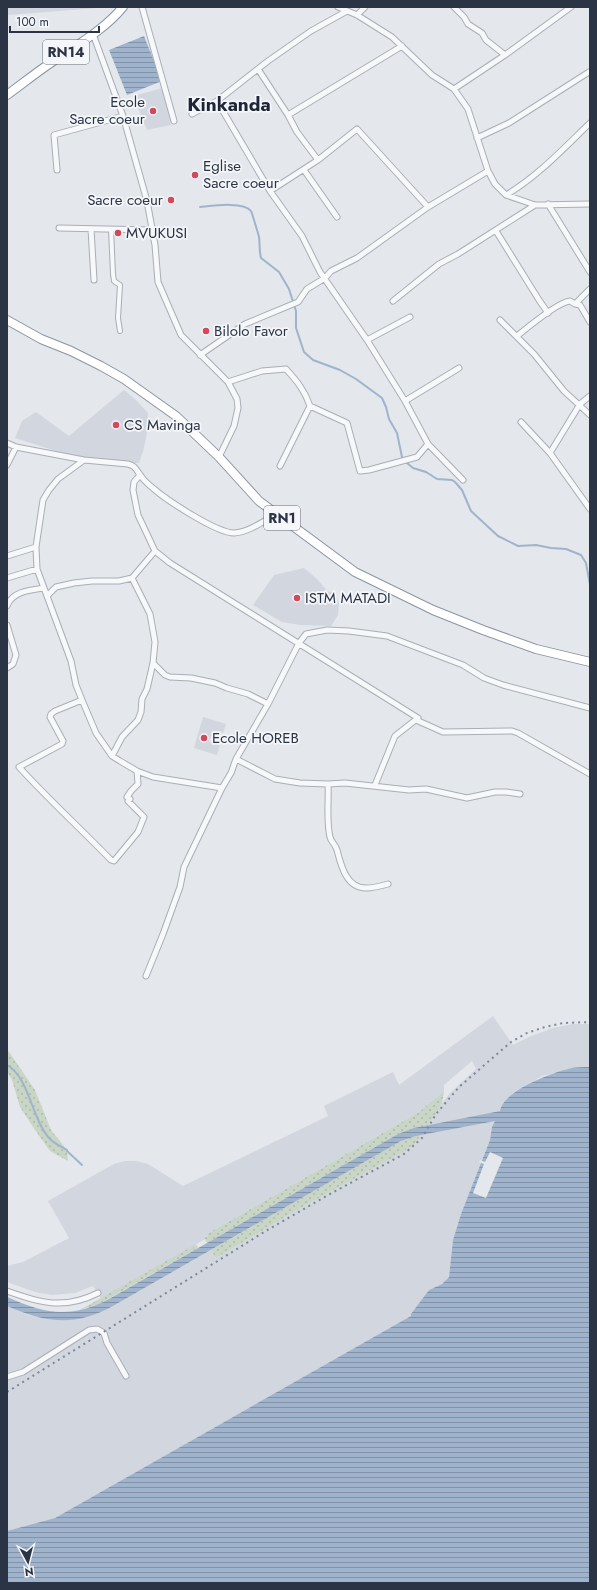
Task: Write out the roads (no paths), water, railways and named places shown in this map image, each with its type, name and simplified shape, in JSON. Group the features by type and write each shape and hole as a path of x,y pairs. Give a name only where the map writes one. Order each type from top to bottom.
{"highway":[{"name":"RN14","path":"7,95 93,34 111,20 123,7"},
{"name":"RN1","path":"7,320 41,339 72,351 101,366 176,416 219,457 258,501 355,572 433,610 483,630 530,646 590,662"}],"street":[{"path":"142,7 174,121"},
{"path":"338,7 357,15 392,37 432,75 454,89 468,108 488,171 495,184 506,195 535,205 590,204"},
{"path":"357,15 365,7"},
{"path":"454,7 464,17 468,24 482,33 489,42 505,55"},
{"path":"454,89 505,55 571,7"},
{"path":"192,114 217,101 311,31 347,11"},
{"path":"93,34 123,116 147,202 158,282 181,335 228,382 237,399 238,408 234,426 219,457"},
{"path":"288,115 402,46"},
{"path":"258,69 288,115 297,132 318,160"},
{"path":"477,138 509,123 589,72"},
{"path":"217,101 270,191 302,236 320,272 367,340 405,402 428,444 463,480"},
{"path":"57,170 54,135 123,116"},
{"path":"506,195 515,190 557,155 590,123"},
{"path":"270,191 304,170 357,129 428,207"},
{"path":"304,170 337,217"},
{"path":"200,355 245,324 298,302 307,289 325,278 331,271 357,258 428,207 488,171"},
{"path":"548,204 590,272"},
{"path":"393,302 439,264 496,231 535,205"},
{"path":"59,228 152,230"},
{"path":"91,229 94,280"},
{"path":"111,229 114,281 120,286 118,318 120,331"},
{"path":"496,231 548,313"},
{"path":"575,304 590,289"},
{"path":"517,336 567,301 580,304 590,322"},
{"path":"367,340 410,317"},
{"path":"500,320 534,354 564,391 580,404 590,415"},
{"path":"405,402 460,368"},
{"path":"228,382 262,372 286,369 301,386 310,406 347,423 360,471 369,470 417,456 428,444"},
{"path":"550,452 580,404 590,396"},
{"path":"280,466 310,406"},
{"path":"521,422 550,452 590,508"},
{"path":"7,443 84,460 128,464 134,466 154,490 197,518 223,531 234,533 243,531 276,514"},
{"path":"7,465 16,446"},
{"path":"84,460 58,479 43,500 36,547 37,569 71,661 76,686 96,733 112,756 137,771 153,777 222,788"},
{"path":"140,475 134,482 133,490 138,515 155,551 170,563 418,718 416,720 443,732 505,731 518,733 590,774"},
{"path":"7,556 36,547"},
{"path":"47,596 56,587 74,583 119,581 132,578 155,551"},
{"path":"7,578 37,569"},
{"path":"112,756 122,737 138,720 141,712 142,699 153,663 155,642 150,614 132,578"},
{"path":"7,606 11,599 24,591 44,588"},
{"path":"7,624 16,655 13,664 7,668"},
{"path":"146,976 180,887 184,867 222,788 231,773 236,759 268,704 299,643 306,634 327,630 387,636 463,665 484,678 503,685 590,708"},
{"path":"153,663 165,675 170,677 191,678 215,683 248,694 268,704"},
{"path":"82,700 55,710 51,714 50,717 62,741 62,744 19,767 42,792 111,860 116,859 142,826 144,817 128,801 130,798 127,797 138,784 137,771"},
{"path":"375,785 395,736 418,718"},
{"path":"236,759 275,779 300,783 345,783 375,785 409,790 434,790 467,798 495,792 520,794"},
{"path":"328,784 328,821 330,836 336,847 343,871 348,880 365,888 388,884"},
{"path":"7,1291 33,1301 51,1304 77,1301 98,1293"},
{"path":"7,1377 22,1372 89,1330 95,1328 104,1333 107,1343 126,1376"}],"water":[{"path":"144,36 162,81 127,95 109,50"},
{"path":"576,1067 590,1067 590,1583 7,1583 7,1531 55,1518 411,1316 429,1290 442,1284 449,1277 453,1240 461,1214 490,1140 492,1127 495,1121 416,1136 401,1141 99,1313 73,1320 47,1319 21,1312 7,1306 7,1297 34,1307 58,1312 82,1310 95,1305 109,1299 398,1134 414,1128 500,1111 503,1104 510,1097 518,1090 529,1084 551,1074 568,1069"}],"waterway":[{"path":"200,207 234,205 247,208 251,211 259,237 261,258 279,272 289,289 296,311 296,328 304,352 313,360 340,370 356,379 382,398 389,419 397,433 402,457 407,463 413,468 426,472 437,479 452,480 455,482 462,490 471,511 498,536 518,546 536,545 566,549 581,555 586,563 590,585"},
{"path":"7,1065 15,1071 21,1080 39,1123 45,1132 53,1141 67,1150 82,1165"}],"railway":[{"path":"7,1392 269,1229 404,1154 422,1138 436,1114 459,1087 511,1042 527,1033 545,1027 563,1023 590,1022"}],"place":[{"name":"Ecole Sacre coeur","path":"153,111"},
{"name":"Eglise Sacre coeur","path":"195,175"},
{"name":"Sacre coeur","path":"171,200"},
{"name":"MVUKUSI","path":"118,233"},
{"name":"Bilolo Favor","path":"206,331"},
{"name":"CS Mavinga","path":"116,425"},
{"name":"ISTM MATADI","path":"297,598"},
{"name":"Ecole HOREB","path":"204,738"}],"district":[{"name":"Kinkanda","path":"229,104"}]}
